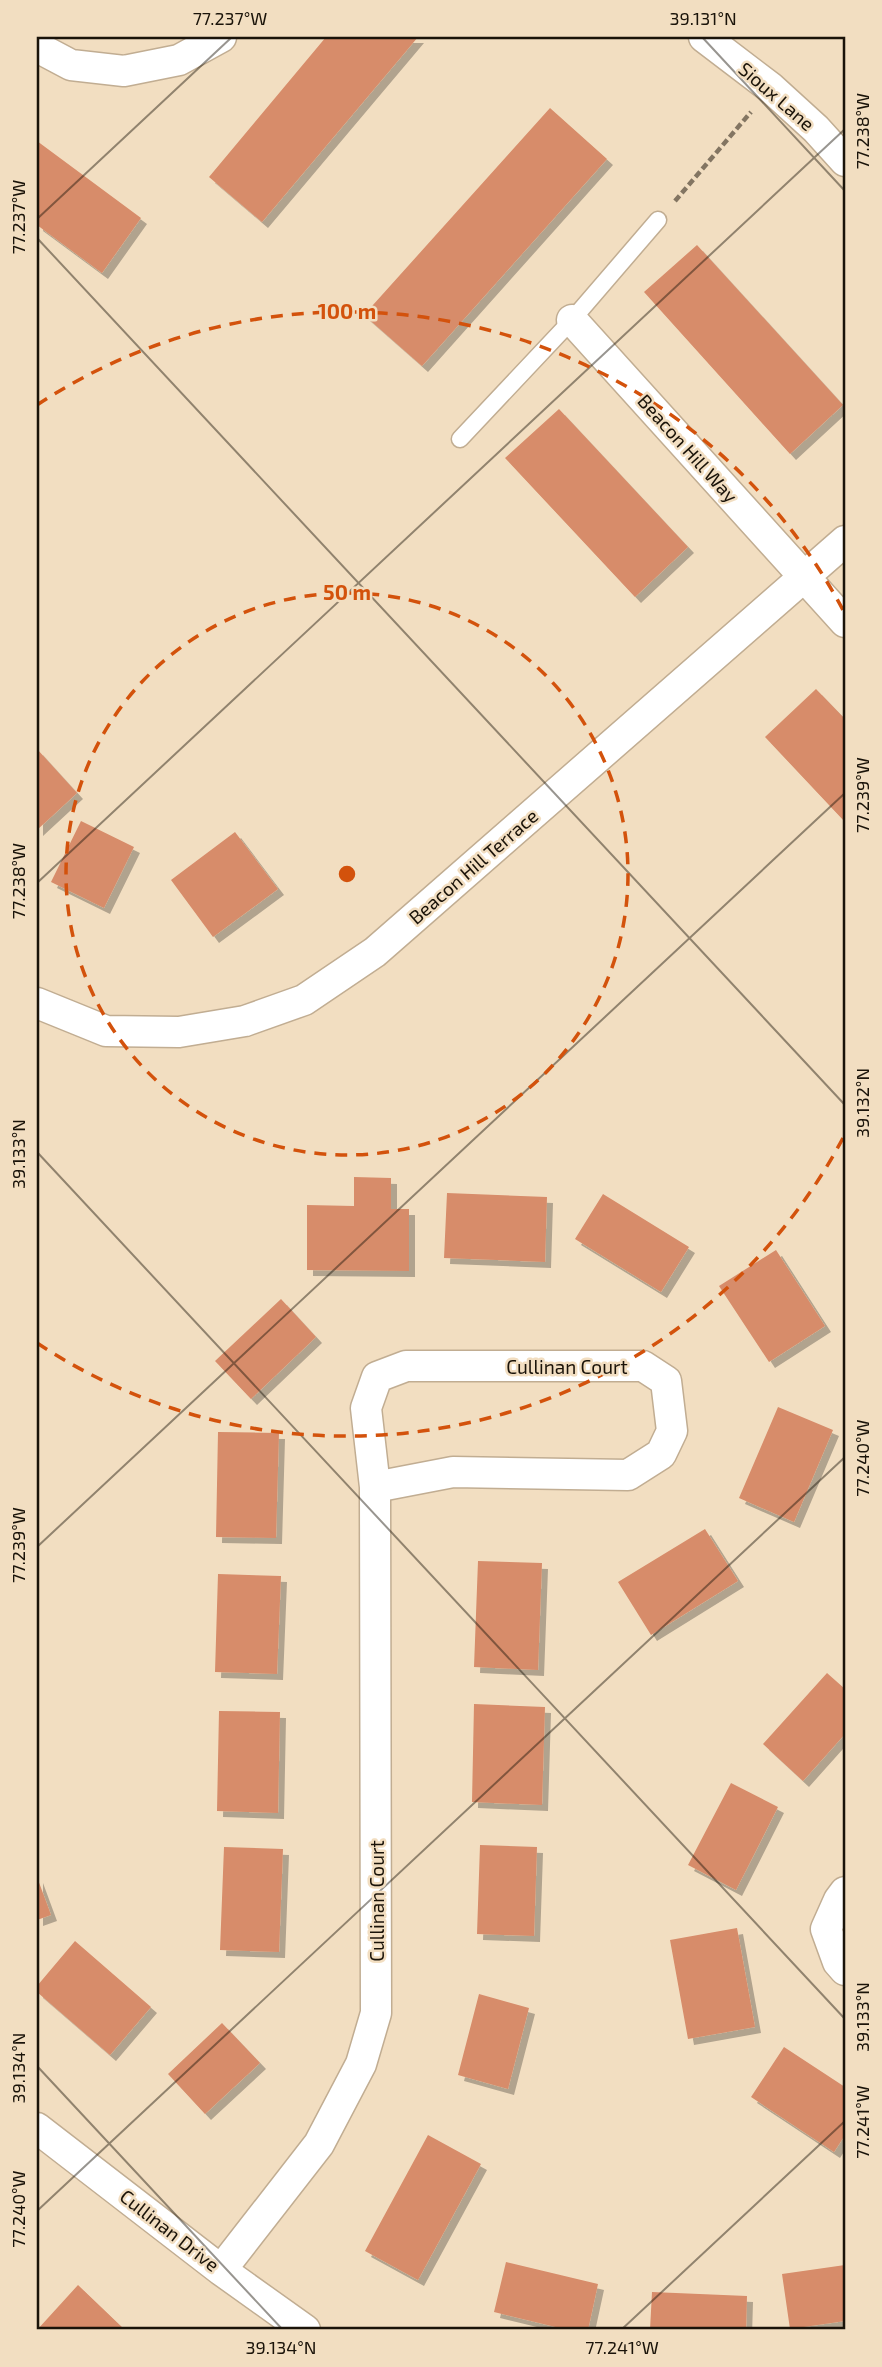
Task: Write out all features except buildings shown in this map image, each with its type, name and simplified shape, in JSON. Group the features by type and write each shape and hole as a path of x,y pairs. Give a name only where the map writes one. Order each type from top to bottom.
{"street":[{"path":"37,47 71,65 124,71 179,60 221,37"},
{"name":"Sioux Lane","path":"712,39 816,130 845,161"},
{"name":"Beacon Hill Way","path":"572,320 845,622"},
{"name":"Beacon Hill Terrace","path":"37,1003 106,1031 179,1032 245,1021 304,1000 375,952 845,541"},
{"name":"Cullinan Court","path":"221,2270 319,2144 361,2064 376,2014 375,1487 366,1408 377,1377 406,1366 643,1366 666,1381 672,1431 661,1454 628,1475 453,1472 375,1487"},
{"path":"845,1892 826,1929 838,1962 845,1970"},
{"name":"Cullinan Drive","path":"37,2128 221,2270 305,2330"}],"lane":[{"path":"460,439 572,320 658,220"}],"path":[{"path":"658,220 771,89"}]}
